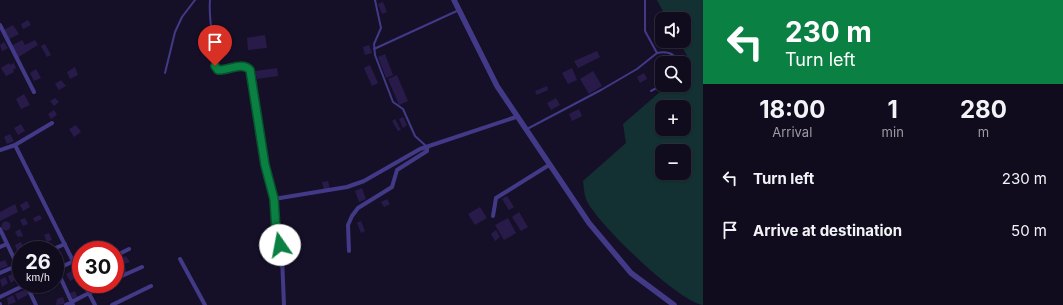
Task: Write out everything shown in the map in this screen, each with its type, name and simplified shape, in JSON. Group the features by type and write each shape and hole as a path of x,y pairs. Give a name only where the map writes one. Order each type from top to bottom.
{"street":[{"path":"454,0 497,86 589,223 621,262 644,284 674,305"},
{"path":"0,25 34,92"},
{"path":"240,66 248,67 250,70 267,172 274,199 276,230 283,270 284,305"},
{"path":"274,199 347,187 364,181 410,153 516,116"},
{"path":"0,150 15,144 52,123"},
{"path":"15,144 72,257"},
{"path":"349,251 348,225 358,208 392,187 397,170 427,152 427,147"},
{"path":"493,216 496,198 549,165"},
{"path":"0,229 12,253"},
{"path":"0,247 7,244"},
{"path":"124,252 129,249"},
{"path":"180,259 204,305"},
{"path":"124,275 142,267"},
{"path":"0,274 12,268"},
{"path":"64,286 73,304"},
{"path":"112,305 151,286"},
{"path":"0,297 12,291"},
{"path":"30,293 36,305"},
{"path":"66,305 73,304 89,293 95,305"}],"lane":[{"path":"165,73 175,32 182,17 195,0"},
{"path":"210,0 209,14 213,34 215,66 218,70 240,66"},
{"path":"375,0 381,28 374,49 393,102 403,109 415,136 427,147"},
{"path":"645,0 645,31 657,53"},
{"path":"374,49 459,10"},
{"path":"526,130 637,69 657,53 671,53 675,56"},
{"path":"650,91 655,88"}],"green space":[{"path":"657,0 703,0 703,305 692,301 676,291 658,277 621,242 605,225 586,199 583,181 626,143 623,124 660,92 691,92 692,65 691,56 687,56 683,48 691,48 691,12 663,12"}],"building":[{"path":"383,2 387,12 382,14 378,4"},
{"path":"28,20 31,25 23,29 21,24"},
{"path":"13,25 19,34 9,39 4,30"},
{"path":"265,35 267,48 248,50 247,38"},
{"path":"22,40 25,45 35,40 38,45 17,58 11,46"},
{"path":"4,42 8,48 2,51 0,45"},
{"path":"45,44 51,55 47,57 41,46"},
{"path":"369,45 372,53 365,55 363,47"},
{"path":"597,51 600,57 578,68 574,61"},
{"path":"385,54 393,75 386,78 378,57"},
{"path":"9,63 10,65 14,63 16,68 13,70 14,72 6,76 1,68"},
{"path":"370,65 378,83 372,86 364,68"},
{"path":"75,67 78,75 70,79 67,72"},
{"path":"277,68 278,76 257,79 255,71"},
{"path":"572,68 577,80 568,84 562,73"},
{"path":"36,69 41,78 34,81 30,73"},
{"path":"593,71 602,86 589,94 580,79"},
{"path":"644,73 647,79 640,83 637,77"},
{"path":"397,75 408,101 399,105 388,79"},
{"path":"61,80 66,86 59,90 55,84"},
{"path":"547,86 548,90 537,95 535,91"},
{"path":"24,94 30,105 21,109 16,99"},
{"path":"55,98 59,102 54,106 50,101"},
{"path":"556,98 560,105 551,110 547,103"},
{"path":"579,109 582,116 572,121 569,114"},
{"path":"54,110 57,115 51,119 48,114"},
{"path":"403,117 407,125 403,128 399,119"},
{"path":"395,119 401,130 398,131 392,121"},
{"path":"21,124 25,131 18,135 14,128"},
{"path":"76,125 81,132 74,137 69,129"},
{"path":"10,134 14,141 7,144 4,137"},
{"path":"328,181 330,189 324,190 322,182"},
{"path":"362,188 366,199 359,202 355,191"},
{"path":"507,196 514,207 509,210 502,199"},
{"path":"387,199 390,204 384,207 381,202"},
{"path":"27,201 30,207 23,211 20,205"},
{"path":"15,204 18,212 0,221 0,212"},
{"path":"480,207 487,218 475,225 468,214"},
{"path":"519,212 528,227 521,231 512,217"},
{"path":"40,215 42,219 35,222 33,218"},
{"path":"25,218 28,224 23,226 20,220"},
{"path":"508,218 516,233 504,240 495,225"},
{"path":"6,221 11,226 6,231 1,226"},
{"path":"361,221 365,231 361,233 357,223"},
{"path":"20,229 23,236 18,237 15,232"},
{"path":"496,230 500,237 495,241 491,234"},
{"path":"49,233 52,240 47,241 44,235"},
{"path":"126,256 130,262 124,264 124,257"},
{"path":"5,260 8,266 0,269 0,262"},
{"path":"124,268 127,272 124,274"},
{"path":"72,271 72,280 70,281 66,274"},
{"path":"12,274 11,283 8,276"},
{"path":"5,277 8,283 2,287 0,280"},
{"path":"29,293 29,294 18,300 15,294"},
{"path":"70,293 76,293 78,298 73,300"},
{"path":"13,295 16,302 8,305 7,298"},
{"path":"63,297 65,304 56,305 57,299"}],"route":[{"path":"215,66 218,70 240,66 248,67 250,70 255,91 265,165 274,199 274,216 280,245"}]}
